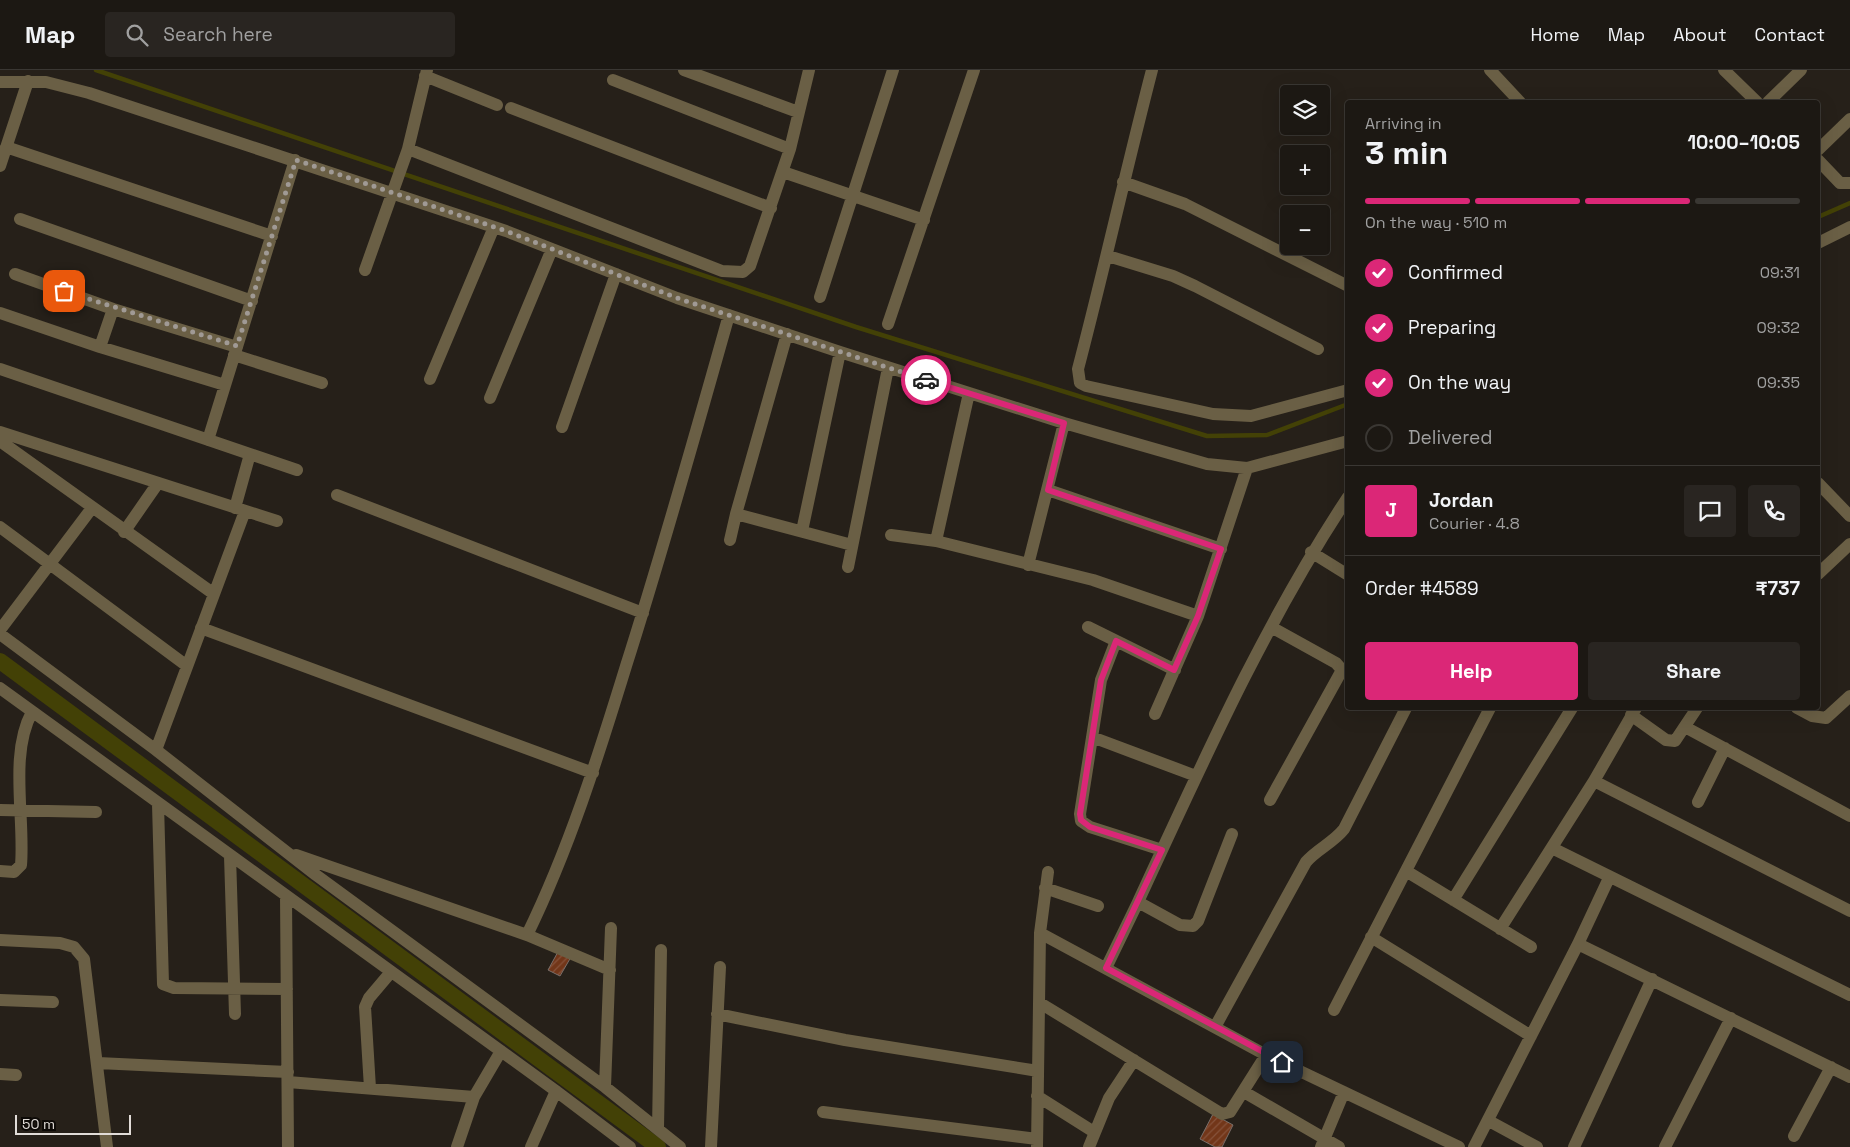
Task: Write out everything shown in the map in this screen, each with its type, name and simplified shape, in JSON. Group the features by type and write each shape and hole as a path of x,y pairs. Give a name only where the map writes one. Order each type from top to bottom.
{"street":[{"path":"684,70 798,112"},
{"path":"408,149 731,273 743,272 750,266 771,208 790,149 809,70"},
{"path":"820,297 892,70"},
{"path":"888,324 974,70"},
{"path":"1152,70 1123,182 1108,256 1078,369 1080,383 1086,386 1213,414 1251,416 1345,391"},
{"path":"1490,70 1518,100"},
{"path":"1724,70 1755,100"},
{"path":"1770,100 1801,70"},
{"path":"365,270 394,193 408,149 426,73 497,105"},
{"path":"613,80 790,149"},
{"path":"0,82 28,81 61,85 89,93 494,226 677,298 888,368 1064,423 1207,464 1247,468 1345,442"},
{"path":"0,166 28,81"},
{"path":"511,108 771,208"},
{"path":"1820,148 1850,119"},
{"path":"6,147 272,236"},
{"path":"208,440 296,160"},
{"path":"1820,162 1840,183 1850,183"},
{"path":"782,172 851,197 924,220"},
{"path":"1123,182 1185,204 1345,284"},
{"path":"20,219 252,301"},
{"path":"430,379 494,226"},
{"path":"1820,242 1850,226"},
{"path":"490,398 552,249"},
{"path":"1108,256 1173,276 1318,349"},
{"path":"16,274 322,383"},
{"path":"562,427 616,274"},
{"path":"100,347 113,309"},
{"path":"0,313 100,347 225,385"},
{"path":"528,935 545,898 593,773 643,613 729,315"},
{"path":"730,540 787,334"},
{"path":"802,531 840,352"},
{"path":"848,567 888,368"},
{"path":"0,369 297,470"},
{"path":"936,541 969,393"},
{"path":"1028,565 1064,423"},
{"path":"0,432 277,521"},
{"path":"0,442 124,532 214,594"},
{"path":"156,750 214,594 240,509 250,454"},
{"path":"1155,714 1198,616 1247,468"},
{"path":"124,532 158,484"},
{"path":"1820,485 1850,516"},
{"path":"1048,490 1221,549"},
{"path":"337,495 643,613"},
{"path":"1106,968 1196,776 1271,626 1311,552 1345,501"},
{"path":"0,630 48,563 92,508"},
{"path":"736,514 852,545"},
{"path":"0,527 187,666"},
{"path":"891,535 936,541 1093,580 1198,616"},
{"path":"1820,572 1850,544"},
{"path":"1311,552 1345,573"},
{"path":"1088,626 1174,670"},
{"path":"1270,800 1342,670 1336,663 1271,626"},
{"path":"201,628 593,773"},
{"path":"0,634 156,750 287,852 605,1087 680,1147"},
{"path":"1116,641 1101,680 1080,814 1081,820 1090,827 1162,850"},
{"path":"0,688 556,1090 630,1147"},
{"path":"1801,710 1812,716 1826,718 1850,696"},
{"path":"1215,1027 1306,862 1312,854 1337,838 1344,829 1405,710"},
{"path":"1334,1010 1489,710"},
{"path":"1453,900 1571,710"},
{"path":"1500,929 1594,781 1634,711 1671,741 1679,737 1696,710"},
{"path":"0,871 14,872 21,865 22,743 27,722 32,712"},
{"path":"1685,727 1850,816"},
{"path":"1092,737 1196,776"},
{"path":"1698,802 1725,748"},
{"path":"1594,781 1850,911"},
{"path":"158,804 162,981 168,987 174,988 287,989"},
{"path":"0,810 96,812"},
{"path":"1138,902 1180,925 1193,926 1198,921 1232,834"},
{"path":"1552,848 1609,878 1850,995"},
{"path":"287,852 528,935 610,970"},
{"path":"230,856 235,1014"},
{"path":"1406,871 1531,947"},
{"path":"823,1112 1037,1143 1040,933 1048,872"},
{"path":"1474,1147 1578,944 1609,878"},
{"path":"1045,888 1098,906"},
{"path":"286,896 288,1147"},
{"path":"605,1087 611,928"},
{"path":"1040,933 1266,1055 1459,1147"},
{"path":"1371,937 1531,1036"},
{"path":"0,940 60,943 74,947 80,952 87,973 107,1147"},
{"path":"1578,944 1850,1077"},
{"path":"658,1129 661,950"},
{"path":"711,1147 720,967"},
{"path":"370,1088 365,1007 369,998 391,972"},
{"path":"1574,1147 1652,979"},
{"path":"0,1000 53,1002"},
{"path":"1040,1003 1222,1114 1230,1112 1266,1055"},
{"path":"718,1014 845,1040 1038,1072"},
{"path":"1665,1147 1731,1018"},
{"path":"457,1147 474,1097 501,1051"},
{"path":"1089,1147 1109,1098 1134,1060"},
{"path":"98,1063 288,1077 370,1088 474,1097"},
{"path":"1794,1136 1831,1067"},
{"path":"0,1074 16,1075"},
{"path":"531,1147 556,1090"},
{"path":"1244,1092 1323,1143 1340,1147"},
{"path":"1323,1143 1344,1092"},
{"path":"1037,1096 1094,1132"},
{"path":"1489,1121 1537,1147"}],"building":[{"path":"559,950 571,957 560,976 548,970"},
{"path":"1213,1114 1233,1125 1222,1147 1215,1147 1200,1139"}],"waterway":[{"path":"96,70 856,327 1207,436 1267,435 1345,405"},
{"path":"1820,216 1850,203"},
{"path":"0,661 658,1147"}],"way so far":[{"path":"64,291 113,309 237,346 296,160 506,231 677,298 926,380"}],"route":[{"path":"926,380 1064,423 1048,490 1221,549 1198,616 1174,670 1116,641 1101,680 1096,703 1080,814 1081,820 1090,827 1162,850 1106,968 1282,1062"}]}
